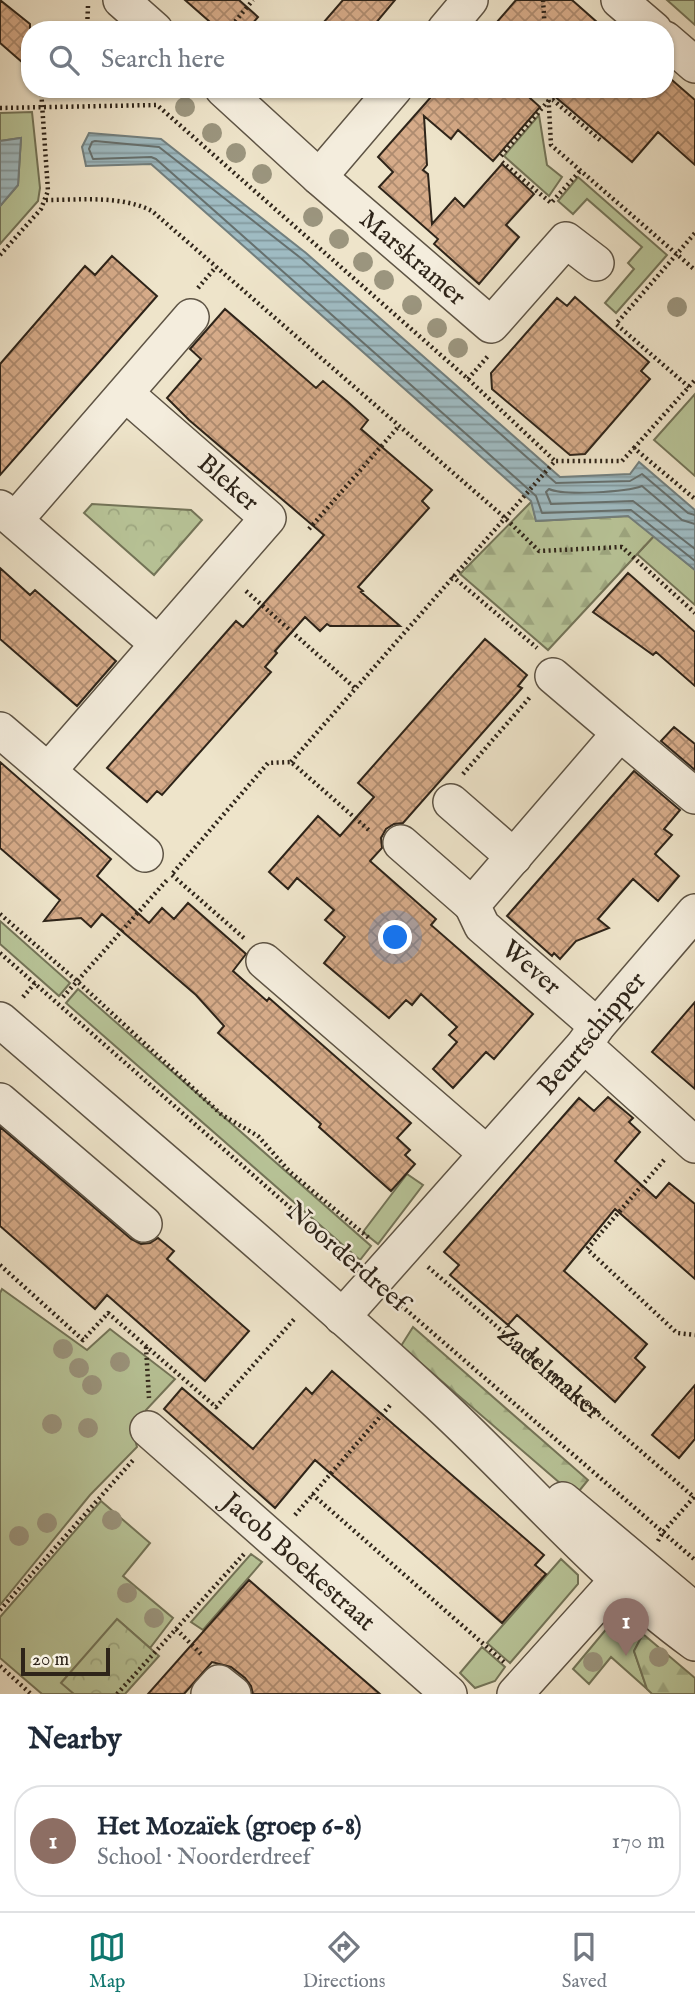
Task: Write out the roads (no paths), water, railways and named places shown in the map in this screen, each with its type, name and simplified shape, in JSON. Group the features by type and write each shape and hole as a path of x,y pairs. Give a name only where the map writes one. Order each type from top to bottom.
{"street":[{"path":"121,0 145,21"},
{"path":"452,21 470,0"},
{"path":"619,0 644,21"},
{"path":"674,47 695,65"},
{"name":"Marskramer","path":"233,98 319,177 491,325 566,240 596,263"},
{"path":"319,177 386,98"},
{"path":"158,643 7,514 125,394 191,317"},
{"name":"Bleker","path":"48,771 268,518 125,394"},
{"path":"552,675 695,796"},
{"path":"0,730 159,864"},
{"path":"472,905 620,733"},
{"path":"456,788 514,857"},
{"name":"Wever","path":"401,843 472,905 482,926 590,1035"},
{"name":"Beurtschipper","path":"342,1317 392,1263 695,912"},
{"path":"264,961 486,1153"},
{"name":"Noorderdreef","path":"1,1021 342,1317 496,1457 570,1505 664,1620 695,1643"},
{"path":"590,1035 690,1140"},
{"path":"0,1101 144,1224"},
{"name":"Jacob Boekestraat","path":"152,1432 449,1694"},
{"path":"520,1688 626,1571"},
{"name":"Noorderdreef","path":"626,1571 682,1600 695,1616"}],"water":[{"path":"89,133 161,139 306,253 560,477 630,474 639,462 695,510 695,570 628,516 536,521 531,501 151,164 86,166 82,147"},
{"path":"21,138 18,185 0,206 0,141"}],"place":[{"name":"Het Mozaïek (groep 6-8)","path":"626,1656"}]}
